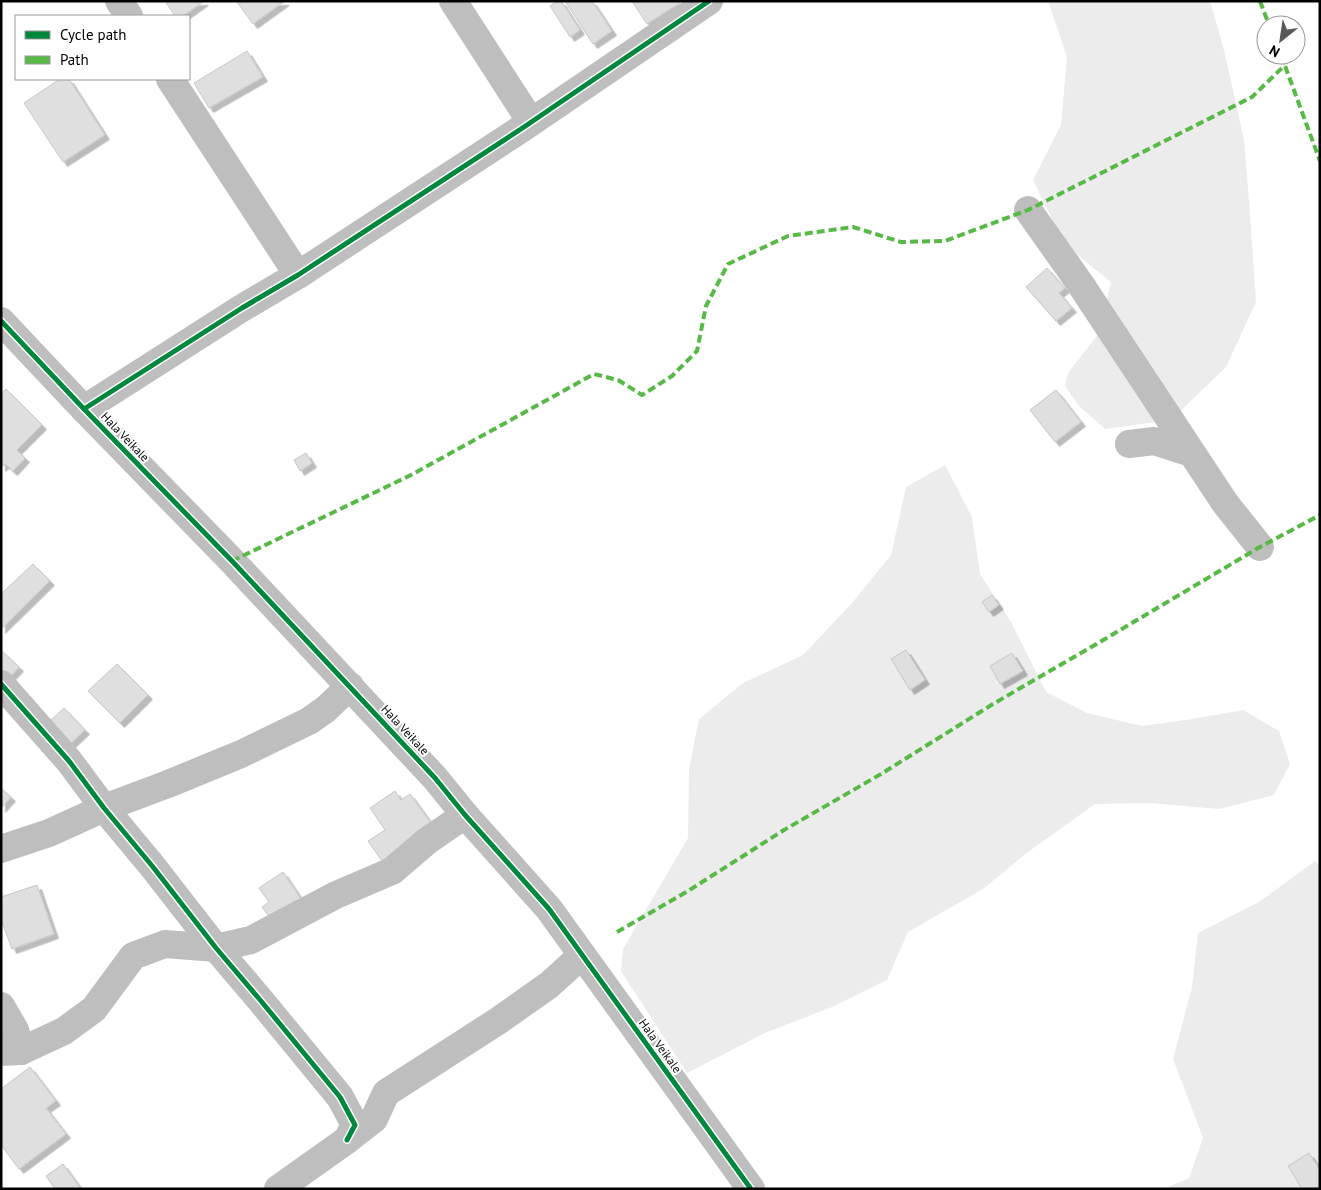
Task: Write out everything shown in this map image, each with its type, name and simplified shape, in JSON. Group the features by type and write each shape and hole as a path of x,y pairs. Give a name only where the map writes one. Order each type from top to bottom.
{"street":[{"path":"119,1 128,15"},
{"path":"453,1 531,122"},
{"path":"84,409 242,308 298,275 531,122 709,1"},
{"path":"171,80 298,275"},
{"path":"1028,210 1079,282 1225,503 1260,547"},
{"name":"Hala Veikale","path":"1,321 350,686 435,778 465,815 549,909 751,1189"},
{"path":"1129,444 1154,441 1191,453"},
{"path":"1,684 69,761 104,808 216,948 340,1097 355,1125 347,1140"},
{"path":"1,849 49,833 104,808 241,754 309,721 326,709 350,686"},
{"path":"11,1052 64,1031 94,1009 133,956 165,944 216,948 252,940 336,895 392,871 427,841 465,815"},
{"path":"278,1189 374,1119 386,1093 498,1021 549,985 582,955"},
{"path":"1,1006 15,1030 11,1052"}],"shaded area":[{"path":"1048,1 1210,1 1224,50 1244,140 1256,302 1226,367 1171,420 1105,429 1080,407 1065,386 1068,373 1100,332 1111,282 1064,244 1033,180 1061,125 1067,57"},
{"path":"945,465 972,517 980,574 1011,622 1046,692 1087,713 1142,726 1243,710 1279,731 1290,764 1274,795 1219,809 1150,803 1095,804 1028,852 983,889 908,932 887,980 832,1007 765,1033 687,1073 621,971 623,949 688,838 689,769 699,719 743,683 803,655 852,603 891,555 906,487"},
{"path":"1315,861 1320,866 1320,1189 1163,1189 1189,1178 1203,1138 1173,1059 1192,987 1198,933 1259,902"}],"building":[{"path":"165,1 204,1 184,15 174,15"},
{"path":"285,1 253,24 237,2"},
{"path":"561,1 580,30 570,37 550,6"},
{"path":"565,1 592,1 612,31 593,44"},
{"path":"632,1 679,1 680,3 647,24"},
{"path":"247,51 263,77 209,108 194,83"},
{"path":"58,80 70,80 105,135 63,162 24,103"},
{"path":"1047,268 1065,288 1059,293 1072,308 1056,321 1026,287"},
{"path":"6,389 42,425 17,450 25,458 13,471 5,464 1,467 1,394"},
{"path":"1056,390 1081,422 1055,442 1030,410"},
{"path":"306,453 312,463 300,471 294,460"},
{"path":"33,564 50,581 1,629 1,594"},
{"path":"992,595 999,605 989,612 982,602"},
{"path":"1,650 19,667 5,682 1,678"},
{"path":"906,650 925,680 910,690 891,659"},
{"path":"1012,653 1023,671 1000,684 990,666"},
{"path":"117,664 148,695 120,723 88,691"},
{"path":"64,708 85,730 69,745 48,723"},
{"path":"1,788 11,797 1,808"},
{"path":"395,791 401,800 410,794 433,826 382,861 368,841 385,830 370,808"},
{"path":"283,872 301,899 271,919 262,907 269,902 259,888"},
{"path":"37,885 54,934 12,949 1,919 1,897"},
{"path":"30,1067 56,1101 46,1108 66,1134 19,1169 1,1145 1,1089"},
{"path":"1309,1153 1320,1170 1320,1186 1315,1189 1302,1189 1288,1166"},
{"path":"63,1164 81,1189 55,1189 46,1176"}],"marked path":[{"path":"1260,1 1265,15"},
{"path":"1285,65 1320,161"},
{"path":"232,561 411,475 594,374 618,380 642,395 672,376 697,351 706,306 728,264 788,236 853,227 901,242 945,241 1028,210 1252,97 1285,65"},
{"path":"617,932 688,891 784,830 881,774 993,704 1260,547 1320,515"}],"cycle path":[{"path":"84,409 242,308 298,275 524,127 709,1"},
{"path":"1,321 232,561 435,778 465,815 549,909 751,1189"},
{"path":"1,684 69,761 104,808 216,948 340,1097 355,1125 347,1140"}]}
